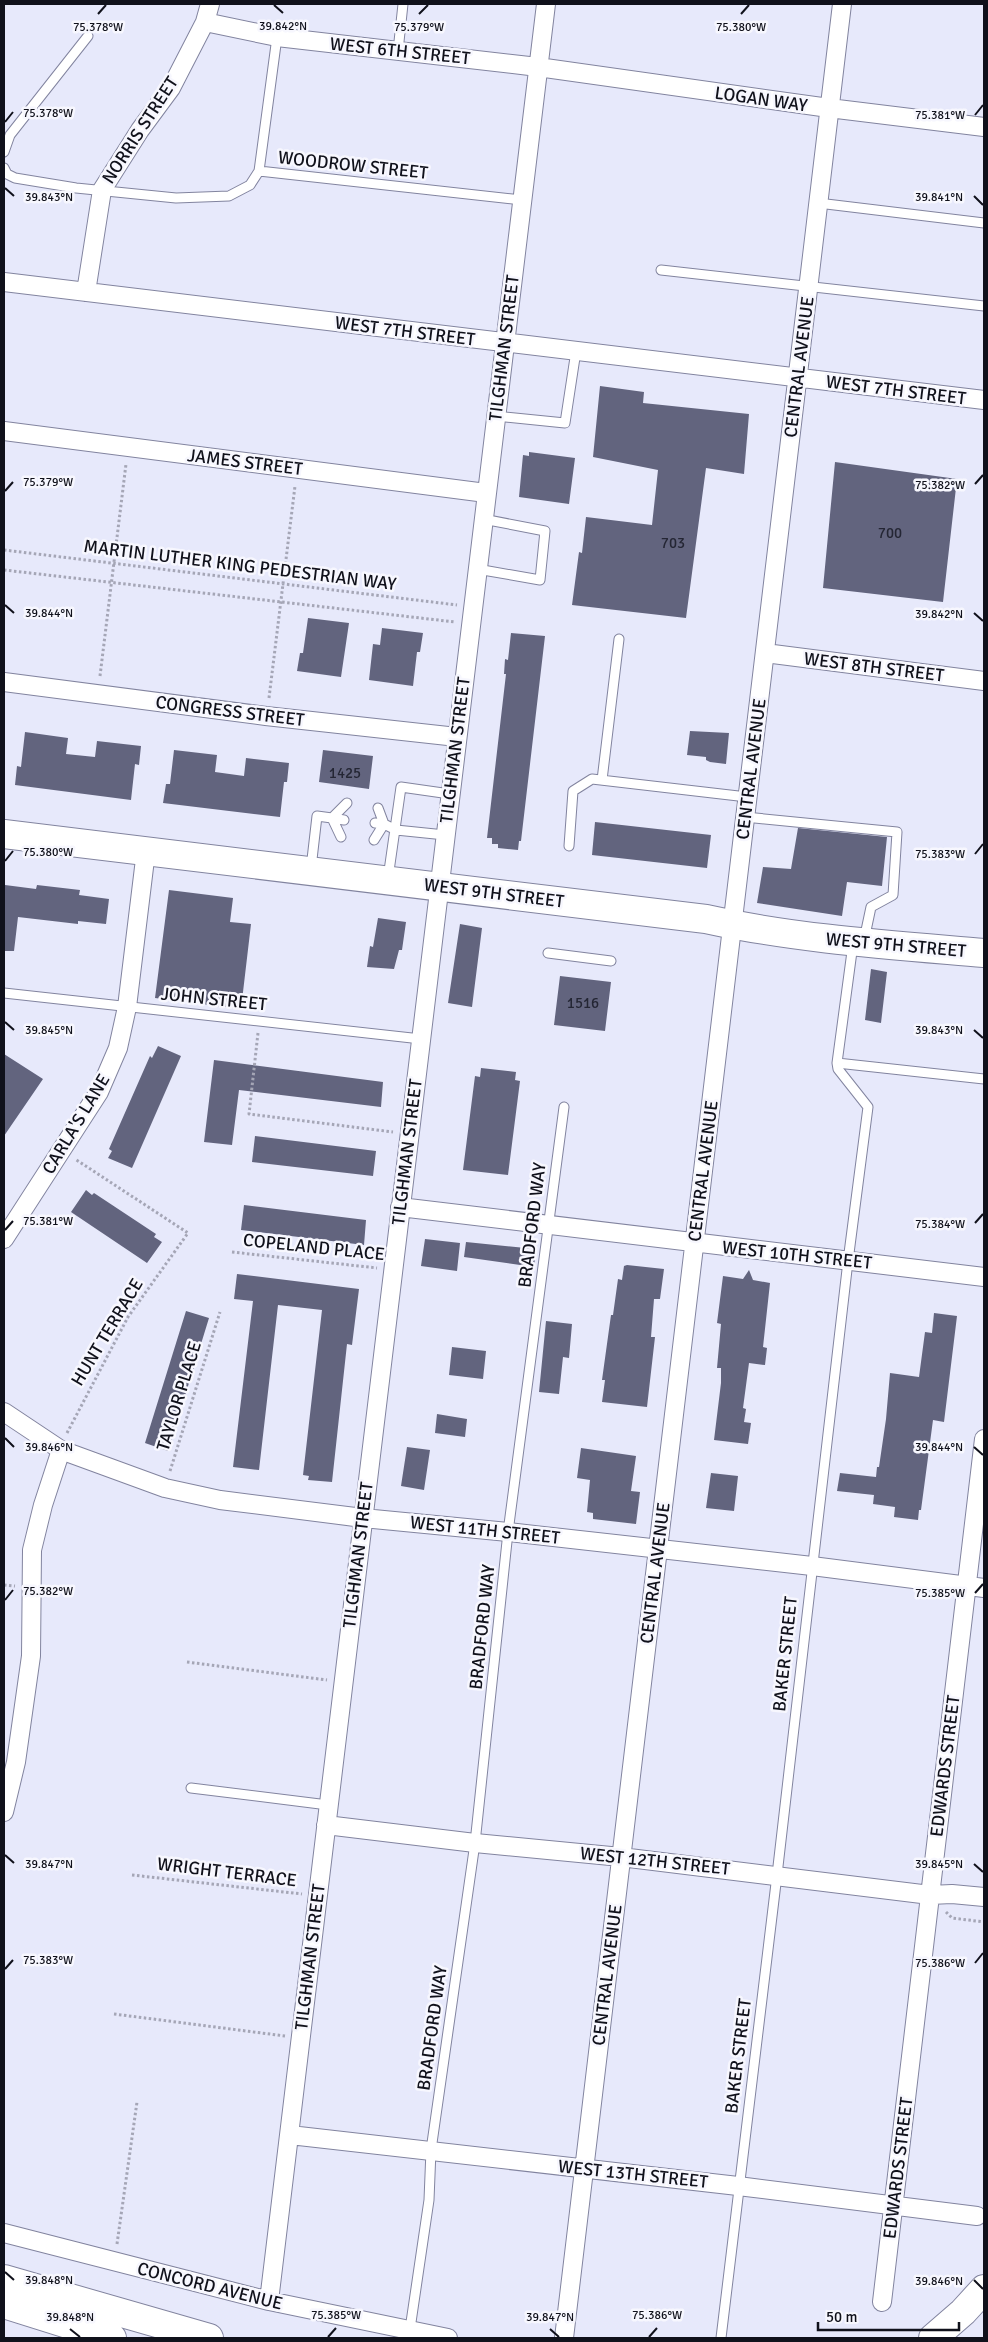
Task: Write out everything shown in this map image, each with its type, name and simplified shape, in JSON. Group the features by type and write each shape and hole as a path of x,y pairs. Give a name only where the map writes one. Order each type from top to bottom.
{"main road":[{"name":"WEST 9TH STREET","path":"4,834 706,919 732,925 858,942 984,953"},
{"path":"4,2279 209,2338"},
{"path":"932,2338 963,2312 984,2289"},
{"path":"4,2304 112,2338"}],"street":[{"name":"NORRIS STREET","path":"86,292 102,190 140,130 171,88 205,22 210,4"},
{"name":"TILGHMAN STREET","path":"269,2301 546,4"},
{"name":"CENTRAL AVENUE","path":"564,2338 842,4"},
{"name":"WEST 6TH STREET","path":"205,22 277,38 538,67"},
{"name":"LOGAN WAY","path":"538,67 829,108 984,127"},
{"name":"WEST 7TH STREET","path":"4,282 984,400"},
{"name":"JAMES STREET","path":"4,431 486,493"},
{"name":"WEST 8TH STREET","path":"765,653 984,681"},
{"name":"CONGRESS STREET","path":"4,682 266,716 457,736"},
{"name":"CARLA'S LANE","path":"4,1239 99,1092 118,1048 127,1007 146,851"},
{"name":"WEST 10TH STREET","path":"400,1207 694,1244 984,1277"},
{"name":"WEST 11TH STREET","path":"4,1412 61,1450 165,1488 220,1500 363,1518 812,1566 984,1588"},
{"name":"EDWARDS STREET","path":"882,2302 984,1438"},
{"path":"4,1812 16,1762 32,1656 32,1550 43,1505 61,1450"},
{"name":"WEST 12TH STREET","path":"326,1825 777,1875 930,1895 952,1894 984,1897"},
{"name":"WEST 13TH STREET","path":"290,2135 893,2204 977,2216"},
{"name":"CONCORD AVENUE","path":"4,2233 269,2301 448,2338"}],"lane":[{"path":"398,51 403,4"},
{"path":"4,152 10,135 88,36"},
{"path":"259,171 277,38"},
{"name":"WOODROW STREET","path":"4,168 7,174 15,178 76,188 176,198 229,196 250,185 259,171 522,200"},
{"path":"818,203 984,223"},
{"path":"661,270 984,306"},
{"path":"496,416 565,423 576,351"},
{"path":"477,569 540,580 545,532 483,519"},
{"path":"602,780 619,639"},
{"path":"569,846 573,791 592,778 748,797"},
{"path":"388,880 401,786 450,794"},
{"path":"332,818 347,803"},
{"path":"374,840 379,824 378,808"},
{"path":"311,871 317,816 344,820"},
{"path":"745,817 897,832 893,895 871,906 858,942 837,1063 984,1080"},
{"path":"332,818 341,837"},
{"path":"379,824 396,830 445,835"},
{"path":"548,953 611,961"},
{"name":"JOHN STREET","path":"4,993 420,1039"},
{"name":"BAKER STREET","path":"738,2186 777,1875 864,1126 868,1107 838,1069 837,1063"},
{"name":"BRADFORD WAY","path":"410,2329 429,2200 431,2150 475,1843 508,1532 564,1107"},
{"path":"191,1788 328,1805"},
{"path":"721,2338 738,2186"}],"path":[{"path":"98,694 128,447"},
{"path":"266,716 282,601 297,468"},
{"name":"MARTIN LUTHER KING PEDESTRIAN WAY","path":"4,550 284,584 472,615"},
{"name":"MARTIN LUTHER KING PEDESTRIAN WAY","path":"4,570 282,601 472,615"},
{"path":"260,1020 249,1114 409,1134"},
{"name":"HUNT TERRACE","path":"61,1450 68,1428 128,1317 188,1233 62,1151"},
{"name":"COPELAND PLACE","path":"232,1252 393,1269"},
{"name":"TAYLOR PLACE","path":"165,1488 220,1312"},
{"path":"187,1662 343,1682"},
{"name":"WRIGHT TERRACE","path":"132,1875 318,1896"},
{"path":"114,2014 300,2038"},
{"path":"114,2262 136,2102"}],"building":[{"path":"600,386 644,392 643,403 749,414 744,474 706,468 686,618 572,605 579,552 582,553 586,517 652,525 658,470 593,457"},
{"path":"529,452 575,458 569,504 519,497 523,455 529,456"},
{"path":"835,462 957,479 943,602 823,588"},
{"path":"308,618 349,623 341,677 297,671 300,653 303,653"},
{"path":"382,628 423,633 420,652 417,652 413,686 369,680 373,644 380,645"},
{"path":"511,633 545,636 521,841 519,841 518,850 498,848 498,844 492,844 492,838 487,838 506,674 504,674 505,659 508,660"},
{"path":"690,731 729,733 726,764 710,762 706,760 706,757 687,755"},
{"path":"25,732 68,738 66,754 95,757 97,741 141,746 139,765 135,764 131,800 15,785 17,766 21,767"},
{"path":"174,750 217,755 215,772 244,776 246,758 289,763 287,782 284,782 280,817 163,803 166,784 170,784"},
{"path":"323,750 373,756 369,789 319,782"},
{"path":"595,822 711,835 707,868 592,855"},
{"path":"798,828 887,837 882,886 847,882 842,916 757,903 763,867 791,869"},
{"path":"5,885 36,889 37,885 80,890 79,895 109,899 106,924 78,921 78,924 18,917 14,951 4,951"},
{"path":"169,890 233,898 230,922 251,924 241,1009 155,998"},
{"path":"378,918 406,922 402,950 399,950 394,969 367,967 370,946 373,947"},
{"path":"460,924 482,928 472,1007 448,1003"},
{"path":"871,969 887,972 881,1023 865,1020"},
{"path":"560,976 611,982 605,1031 554,1025"},
{"path":"158,1046 181,1056 132,1168 108,1158 112,1151 109,1149 150,1056 152,1058"},
{"path":"4,1054 43,1079 4,1136"},
{"path":"214,1060 383,1082 381,1107 239,1090 232,1145 204,1142"},
{"path":"481,1068 516,1072 515,1080 520,1081 508,1175 463,1170 475,1076 480,1077"},
{"path":"255,1136 376,1151 373,1176 252,1162"},
{"path":"86,1190 92,1195 94,1193 156,1234 154,1237 162,1242 147,1263 71,1212"},
{"path":"244,1205 366,1220 364,1245 241,1230"},
{"path":"425,1239 460,1243 457,1271 421,1266"},
{"path":"466,1242 536,1249 534,1267 464,1257"},
{"path":"624,1266 664,1269 660,1299 654,1299 651,1337 655,1337 647,1407 602,1402 605,1380 602,1380 611,1315 613,1315 618,1279 622,1280"},
{"path":"749,1270 753,1280 770,1283 763,1347 767,1348 765,1365 749,1363 743,1408 746,1409 744,1422 751,1423 748,1444 714,1440 721,1383 721,1368 717,1368 721,1324 717,1323 723,1276 743,1279"},
{"path":"237,1274 359,1289 352,1345 347,1344 332,1482 308,1480 309,1476 303,1475 322,1310 278,1305 259,1470 233,1467 253,1301 234,1299"},
{"path":"186,1311 209,1318 168,1451 145,1443"},
{"path":"934,1313 957,1316 944,1422 933,1420 918,1520 894,1517 895,1507 873,1504 874,1495 837,1491 840,1473 876,1477 886,1419 890,1373 919,1377 925,1332 932,1333"},
{"path":"546,1321 572,1324 569,1358 563,1357 559,1394 539,1392"},
{"path":"452,1347 486,1351 483,1379 449,1375"},
{"path":"437,1414 467,1419 465,1437 435,1433"},
{"path":"407,1447 430,1450 424,1490 401,1486"},
{"path":"581,1448 636,1456 631,1491 640,1492 636,1524 593,1519 593,1513 587,1512 590,1480 577,1478"},
{"path":"711,1473 738,1476 734,1511 706,1508"}]}
